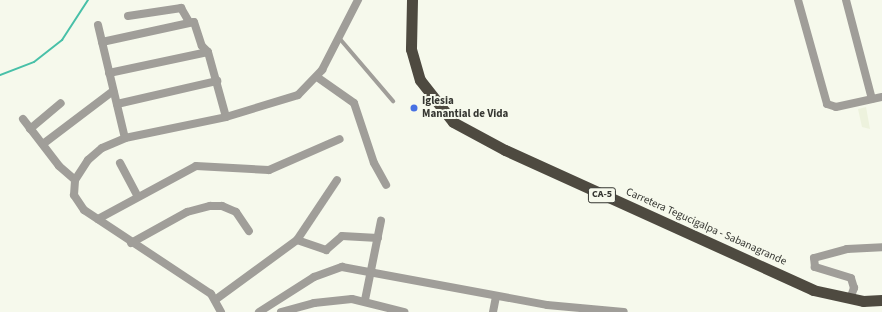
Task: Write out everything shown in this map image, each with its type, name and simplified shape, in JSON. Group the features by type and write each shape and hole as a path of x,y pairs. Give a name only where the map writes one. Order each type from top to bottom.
{"highway":[{"name":"Carretera Tegucigalpa - Sabanagrande","path":"412,0 411,49 420,80 453,122 498,147 801,285 850,299 882,300"}],"street":[{"path":"221,312 215,300 84,210 74,195 75,180 88,160 102,148 125,138 226,118 298,95 317,77 340,39 358,0"},
{"path":"798,0 824,100 836,107 882,97"},
{"path":"846,0 872,100"},
{"path":"128,16 181,8 189,22"},
{"path":"102,42 189,22 196,24 202,46 208,52 226,118"},
{"path":"98,25 125,138"},
{"path":"109,74 208,52"},
{"path":"317,77 354,103 374,163 386,184"},
{"path":"117,104 217,81"},
{"path":"43,144 113,91"},
{"path":"30,129 61,103"},
{"path":"23,119 75,180"},
{"path":"98,219 196,166 269,170 340,139"},
{"path":"120,163 138,197"},
{"path":"215,300 297,240 337,180"},
{"path":"131,243 187,212 210,206 222,206 236,212 249,231"},
{"path":"365,300 372,272 381,221"},
{"path":"297,240 326,250 342,236 378,238"},
{"path":"850,299 854,288 851,278 815,267 814,258 847,249 882,248"},
{"path":"260,312 314,277 342,268 372,272 547,305 624,312"},
{"path":"493,312 496,296"},
{"path":"281,312 314,303 365,300 404,312"}],"lane":[{"path":"340,39 393,101"}],"shaded area":[{"path":"866,107 870,129 862,127 858,109"}],"waterway":[{"path":"0,75 34,62 62,40 88,0"}],"place":[{"name":"Iglesia Manantial de Vida","path":"414,108"}]}
